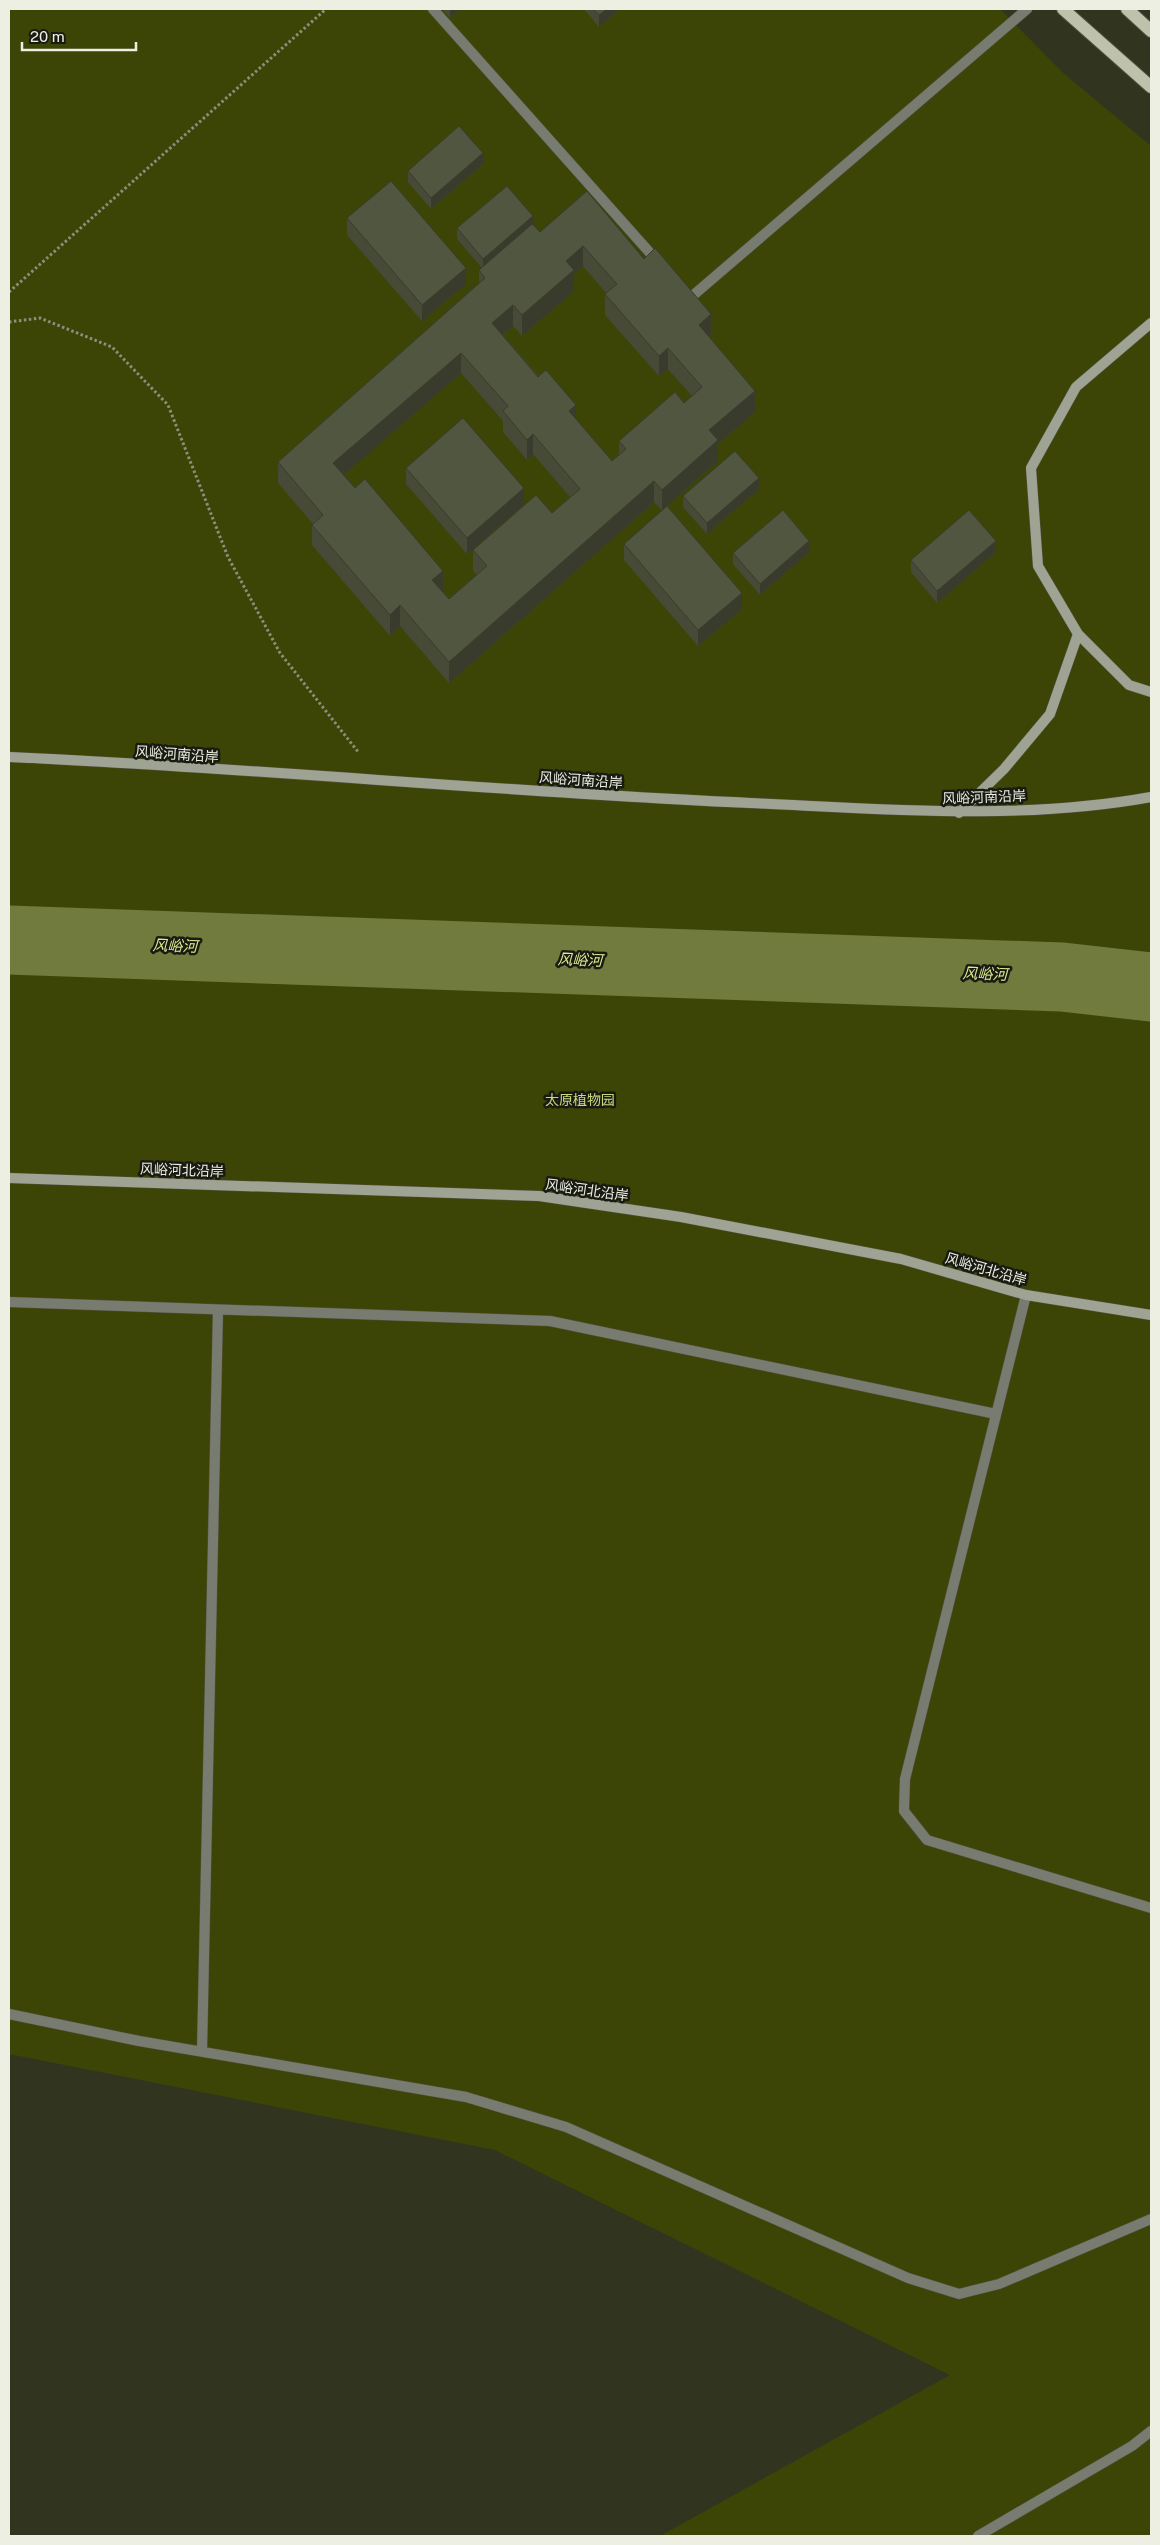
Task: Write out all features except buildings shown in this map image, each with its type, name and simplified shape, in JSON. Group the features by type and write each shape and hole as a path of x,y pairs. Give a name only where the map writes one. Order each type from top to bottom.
{"main road":[{"path":"1063,9 1151,88"},
{"path":"1128,9 1151,31"}],"street":[{"path":"433,9 664,269"},
{"path":"677,284 690,298 1027,9"},
{"path":"1151,323 1076,387 1031,468 1038,566 1078,634 1129,685 1151,692"},
{"path":"959,813 1004,768 1050,714 1078,634"},
{"name":"风峪河南沿岸","path":"9,757 667,800 959,813 1107,805 1151,797"},
{"name":"风峪河北沿岸","path":"9,1178 539,1196 681,1217 901,1259 1026,1295 1151,1316"},
{"path":"1026,1295 905,1779 904,1811 927,1840 1151,1908"},
{"path":"9,1302 550,1321 996,1414"},
{"path":"202,2051 218,1310"},
{"path":"9,2014 202,2051 466,2097 566,2127 908,2278 959,2294 999,2284 1151,2218"},
{"path":"978,2536 1132,2446 1151,2431"}],"path":[{"path":"9,292 326,9"},
{"path":"9,322 40,318 112,347 168,406 228,557 280,653 382,781"}],"green space":[{"name":"太原植物园","path":"9,9 1000,9 1062,72 1151,146 1151,2536 660,2536 950,2375 495,2150 9,2054"}],"waterway":[{"name":"风峪河","path":"9,940 1062,977 1151,987"}]}
